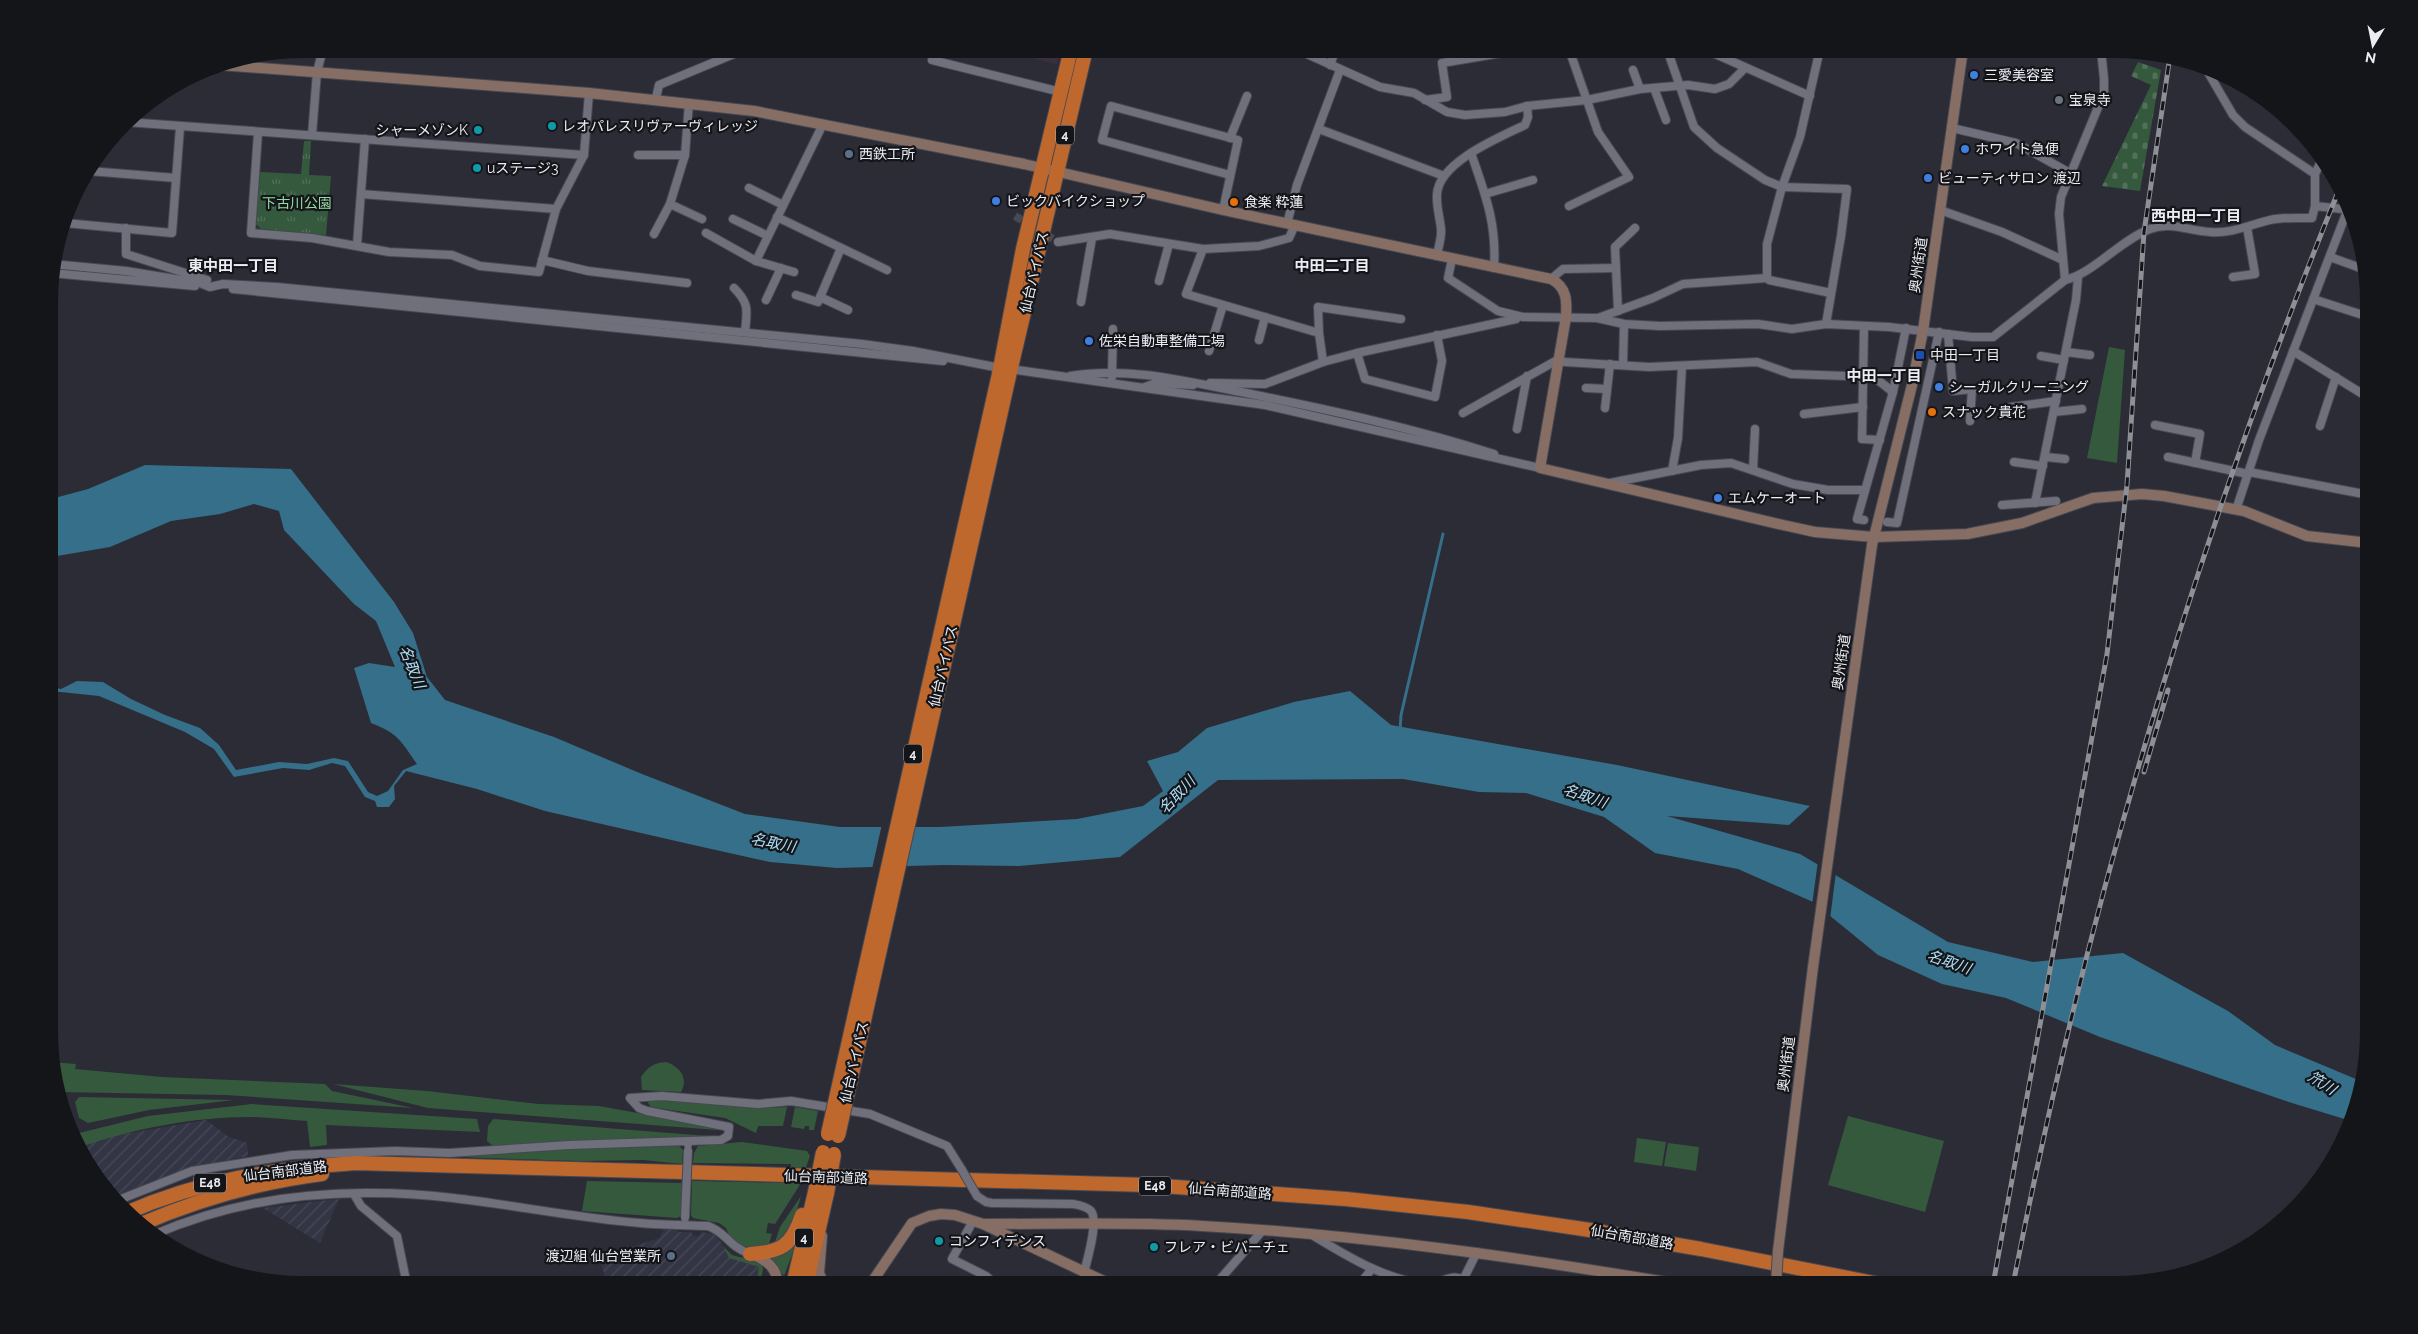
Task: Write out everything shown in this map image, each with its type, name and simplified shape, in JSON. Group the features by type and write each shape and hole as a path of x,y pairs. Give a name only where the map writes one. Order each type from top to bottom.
{"highway":[{"name":"仙台バイパス","path":"1004,372 1009,316 1069,58"},
{"name":"仙台バイパス","path":"807,1276 829,1153 1004,372 1057,171 1084,58"},
{"name":"仙台南部道路","path":"134,1210 193,1187 240,1176 297,1167 355,1163 1148,1185 1346,1199 1468,1212 1701,1248 1839,1276"},
{"name":"仙台南部道路","path":"148,1222 197,1202 241,1189 299,1177 419,1165"},
{"name":"仙台バイパス","path":"796,1276 820,1196"},
{"path":"750,1254 776,1250 789,1242 797,1230 804,1206 820,1196"}],"street":[{"path":"312,135 317,72 321,58"},
{"path":"656,98 659,85 724,58"},
{"path":"1315,58 1380,87 1404,90 1447,112 1465,115 1505,112 1527,106 1587,100 1654,88 1680,86 1716,89 1730,84 1744,69"},
{"path":"1330,65 1333,58"},
{"path":"1425,100 1447,97 1442,63 1472,58"},
{"path":"1569,206 1629,177 1598,132 1572,58"},
{"path":"1670,58 1694,127 1738,164 1782,187 1847,188 1826,324"},
{"path":"1723,58 1744,69 1810,96"},
{"path":"1767,278 1767,244 1782,187 1800,137 1818,58"},
{"name":"奥州街道","path":"1777,1276 1780,1222 1814,957 1873,541 1912,385 1923,331 1962,58"},
{"path":"2065,280 2059,214 2062,197 2070,173 2104,93 2101,58"},
{"path":"932,60 1061,92"},
{"path":"242,65 656,98 823,124 1057,171 1291,225 1551,279 1563,288 1566,317 1562,360 1540,468"},
{"path":"1058,242 1110,234 1203,249 1259,246 1289,238 1297,185 1340,70"},
{"path":"1633,70 1640,90"},
{"path":"2210,76 2233,115 2245,127 2315,174"},
{"path":"1654,88 1666,120"},
{"path":"258,132 251,233 357,245 389,252 452,255 480,266 539,272 556,209 584,155 589,93"},
{"path":"1230,138 1248,96"},
{"path":"654,234 670,204 685,156 689,103"},
{"path":"1223,210 1238,140 1111,106 1102,140 1230,175"},
{"path":"1437,256 1442,232 1437,196 1438,187 1444,176 1471,153 1525,125 1528,117 1527,106"},
{"path":"136,123 584,155"},
{"path":"756,260 823,124"},
{"path":"70,223 172,233 180,126"},
{"path":"1952,128 2016,143 2070,173"},
{"path":"1319,129 1444,176"},
{"path":"357,245 365,139"},
{"path":"1471,153 1491,212 1496,245 1494,268"},
{"path":"638,155 685,156"},
{"path":"1144,387 1156,383 1203,384 1214,382 1248,385 1265,384 1323,362 1523,317 1597,318 1624,324 1660,326 1758,324 1792,329 1826,324 1906,328 1948,334 1993,337 2065,280 2078,277 2126,241 2161,225 2209,232 2227,232 2271,220 2312,218 2315,206 2315,174 2319,166"},
{"path":"95,171 176,178"},
{"path":"1485,194 1533,180"},
{"path":"749,188 783,204"},
{"path":"361,194 556,209"},
{"path":"670,204 702,219"},
{"path":"2315,206 2342,208"},
{"path":"1940,210 2002,232 2063,260"},
{"path":"777,217 887,270"},
{"path":"2236,510 2293,351 2346,217"},
{"path":"733,219 768,236"},
{"path":"2233,276 2254,274 2246,227"},
{"path":"126,228 126,254 206,280 210,287"},
{"path":"1618,311 1615,248 1635,228"},
{"path":"706,233 756,260 794,272"},
{"path":"1081,302 1092,238"},
{"path":"1159,281 1170,244"},
{"path":"796,295 818,302 841,248"},
{"path":"1203,249 1186,294 1319,333"},
{"path":"2330,257 2358,267"},
{"path":"1452,259 1448,278 1498,311 1523,317"},
{"path":"542,260 588,271 687,283"},
{"path":"61,265 163,276 210,287 222,284 277,287 745,332 913,351 973,363 1004,372 1144,387 1264,405 1815,532 1873,541 1990,531 2022,523 2094,498 2117,495 2164,496 2259,516 2306,536 2360,542"},
{"path":"766,300 781,268"},
{"path":"1551,279 1563,269 1616,268"},
{"path":"59,274 973,363"},
{"path":"2035,502 2046,457 2078,277"},
{"path":"1597,318 1683,284 1767,278 1832,293"},
{"path":"734,288 743,297 747,306 745,332"},
{"path":"820,296 848,310"},
{"path":"2313,299 2360,314"},
{"path":"1209,351 1223,305"},
{"path":"1323,362 1318,307 1401,319"},
{"path":"1259,340 1265,317"},
{"path":"1623,364 1624,324"},
{"path":"1864,326 1862,439 1880,440"},
{"path":"1864,520 1856,519 1893,392 1906,328"},
{"path":"1113,329 1111,372 1114,384"},
{"path":"1887,522 1897,523 1939,332"},
{"path":"1948,334 1952,391 1972,390 1970,421"},
{"path":"1358,353 1366,379 1435,397 1442,361 1437,335"},
{"path":"2293,351 2360,392"},
{"path":"2066,352 2090,356"},
{"path":"2041,356 2064,360"},
{"path":"1463,413 1527,376 1562,360 1610,364 1682,366 1757,362 1790,374 1874,377 1893,392"},
{"path":"1605,408 1610,364"},
{"path":"1672,471 1678,438 1682,366"},
{"path":"1060,377 1098,371 1187,380 1441,437 1540,468"},
{"path":"1517,429 1527,376"},
{"path":"2320,426 2336,377"},
{"path":"1586,388 1607,389"},
{"path":"2011,407 2056,401"},
{"path":"1804,414 1863,407"},
{"path":"2054,412 2082,409"},
{"path":"2155,425 2200,434 2195,462"},
{"path":"1753,470 1755,429"},
{"path":"2046,457 2065,459"},
{"path":"2168,457 2360,493"},
{"path":"2014,462 2043,466"},
{"path":"1607,483 1701,465 1731,463 1792,484 1828,490 1865,490"},
{"path":"2002,505 2056,501"},
{"path":"123,1198 192,1171 322,1152 395,1151 449,1153 570,1145 688,1146 721,1140 730,1133 729,1127 647,1111 639,1108 630,1098 662,1096 758,1104 791,1101 870,1114 947,1146 977,1196 986,1202 1083,1206 1090,1211 1094,1224 1084,1273"},
{"path":"685,1222 688,1146"},
{"path":"162,1232 230,1209 276,1199 321,1194 374,1193 448,1198 641,1223 685,1222 716,1228 735,1248 771,1264 777,1276"},
{"path":"354,1194 361,1206 397,1236 405,1276"},
{"path":"820,1196 821,1276"},
{"path":"876,1276 912,1223 929,1216 941,1214 955,1215 978,1223 1091,1276"},
{"path":"978,1223 1094,1224 1263,1230 1373,1239 1477,1252 1605,1276"},
{"path":"978,1223 952,1259 986,1276"},
{"path":"1223,1276 1263,1230"},
{"path":"1310,1234 1371,1270 1393,1276"},
{"path":"1465,1276 1477,1252"},
{"path":"1366,1276 1371,1270"}],"shaded area":[{"path":"1031,58 1059,58 1057,64"},
{"path":"206,1120 229,1137 247,1143 248,1156 204,1165 169,1175 120,1195 108,1181 85,1145 112,1136"},
{"path":"339,1199 320,1243 263,1208 310,1202"},
{"path":"664,1229 691,1232 694,1236 699,1236 701,1232 714,1234 721,1242 729,1258 760,1267 758,1276 605,1276 599,1258 659,1238"}],"green space":[{"path":"2138,62 2161,70 2140,191 2102,186 2151,85 2131,76"},
{"name":"下古川公園","path":"304,141 311,141 309,175 331,176 326,235 261,229 256,224 260,172 301,174"},
{"path":"2109,347 2125,350 2117,463 2087,458"},
{"path":"666,1062 675,1066 683,1077 684,1082 681,1092 642,1090 641,1077 646,1071 651,1066"},
{"path":"60,1063 76,1064 75,1069 162,1077 325,1084 332,1091 413,1108 226,1095 65,1092"},
{"path":"333,1084 427,1091 539,1104 599,1106 715,1127 717,1130 428,1108"},
{"path":"79,1097 234,1100 149,1110 88,1123 79,1118 75,1102"},
{"path":"649,1101 764,1108 787,1107 783,1126 758,1126 756,1133 725,1118 651,1107 648,1103"},
{"path":"252,1104 477,1119 480,1132 326,1125 327,1145 310,1147 307,1121 250,1117 207,1119 162,1125 85,1145 79,1133 148,1116"},
{"path":"795,1107 818,1111 814,1130 809,1130 809,1126 805,1126 804,1129 791,1127"},
{"path":"1848,1116 1944,1141 1925,1212 1828,1185"},
{"path":"493,1119 708,1136 493,1146 487,1141 488,1126"},
{"path":"1637,1138 1666,1142 1662,1166 1634,1162"},
{"path":"742,1142 807,1151 810,1156 805,1170 791,1170 791,1164 693,1163 694,1153 698,1146"},
{"path":"1668,1143 1699,1147 1696,1171 1664,1166"},
{"path":"614,1146 679,1146 683,1150 682,1164 643,1160 580,1161 457,1157"},
{"path":"587,1181 682,1183 681,1216 677,1218 582,1211"},
{"path":"692,1181 801,1183 775,1224 768,1223 766,1233 772,1234 768,1247 758,1249 742,1246 730,1237 726,1228 719,1223 693,1218 691,1215"},
{"path":"801,1196 792,1223 774,1245 780,1227"},
{"path":"796,1244 784,1276 768,1257"},
{"path":"723,1246 732,1255 755,1261 762,1266 762,1276 758,1276 759,1267 729,1258"}],"water":[{"path":"145,465 291,469 394,602 413,633 427,677 445,700 554,737 745,814 840,827 940,827 1077,819 1143,806 1163,791 1147,761 1178,752 1207,728 1294,702 1350,691 1391,725 1617,765 1810,806 1789,825 1667,816 1800,854 1948,942 2033,962 2123,953 2228,1011 2275,1045 2356,1079 2348,1111 2345,1119 2292,1103 2100,1037 2006,998 1942,984 1878,955 1813,902 1738,869 1655,853 1604,817 1526,793 1479,792 1403,779 1218,780 1120,857 1019,866 944,865 837,868 770,862 689,844 545,811 477,789 406,771 394,786 395,799 389,807 377,807 375,801 365,797 345,766 332,763 309,770 283,768 234,777 214,749 185,732 99,696 58,692 58,688 61,689 77,681 103,682 131,699 165,715 200,728 219,745 236,770 279,762 307,764 334,758 348,761 368,792 377,796 388,791 403,770 417,764 407,749 393,734 371,723 354,668 369,663 395,667 376,621 354,604 284,530 279,511 254,504 220,514 171,521 110,547 58,556 58,497 88,489"}],"pier":[{"path":"882,824 914,824 904,869 872,869"},
{"path":"1818,861 1836,872 1830,919 1812,905"}],"waterway":[{"path":"1400,731 1401,715 1443,534"}],"tunnel":[{"path":"1015,216 1058,242"}],"railway":[{"path":"1995,1276 2107,654 2127,485 2144,232 2169,63"},
{"path":"2015,1276 2042,1144 2075,1005 2111,866 2150,728 2238,455 2336,196"},
{"path":"2144,772 2168,690"}],"place":[{"name":"三愛美容室","path":"1974,75"},
{"name":"宝泉寺","path":"2059,100"},
{"name":"レオパレスリヴァーヴィレッジ","path":"552,126"},
{"name":"シャーメゾンK","path":"478,130"},
{"name":"ホワイト急便","path":"1965,149"},
{"name":"西鉄工所","path":"849,154"},
{"name":"uステージ3","path":"477,168"},
{"name":"ビューティサロン 渡辺","path":"1928,178"},
{"name":"ビックバイクショップ","path":"996,201"},
{"name":"食楽 粋蓮","path":"1234,202"},
{"name":"佐栄自動車整備工場","path":"1089,341"},
{"name":"中田一丁目","path":"1920,355"},
{"name":"シーガルクリーニング","path":"1939,387"},
{"name":"スナック貴花","path":"1932,412"},
{"name":"エムケーオート","path":"1718,498"},
{"name":"コンフィデンス","path":"939,1241"},
{"name":"フレア・ビバーチェ","path":"1154,1247"},
{"name":"渡辺組 仙台営業所","path":"671,1256"}],"district":[{"name":"西中田一丁目","path":"2196,216"},
{"name":"東中田一丁目","path":"233,266"},
{"name":"中田二丁目","path":"1332,266"},
{"name":"中田一丁目","path":"1884,376"}],"water label":[{"name":"名取川","path":"412,667"},
{"name":"名取川","path":"1177,795"},
{"name":"名取川","path":"1585,796"},
{"name":"名取川","path":"773,843"},
{"name":"名取川","path":"1949,962"},
{"name":"笊川","path":"2322,1083"}]}
